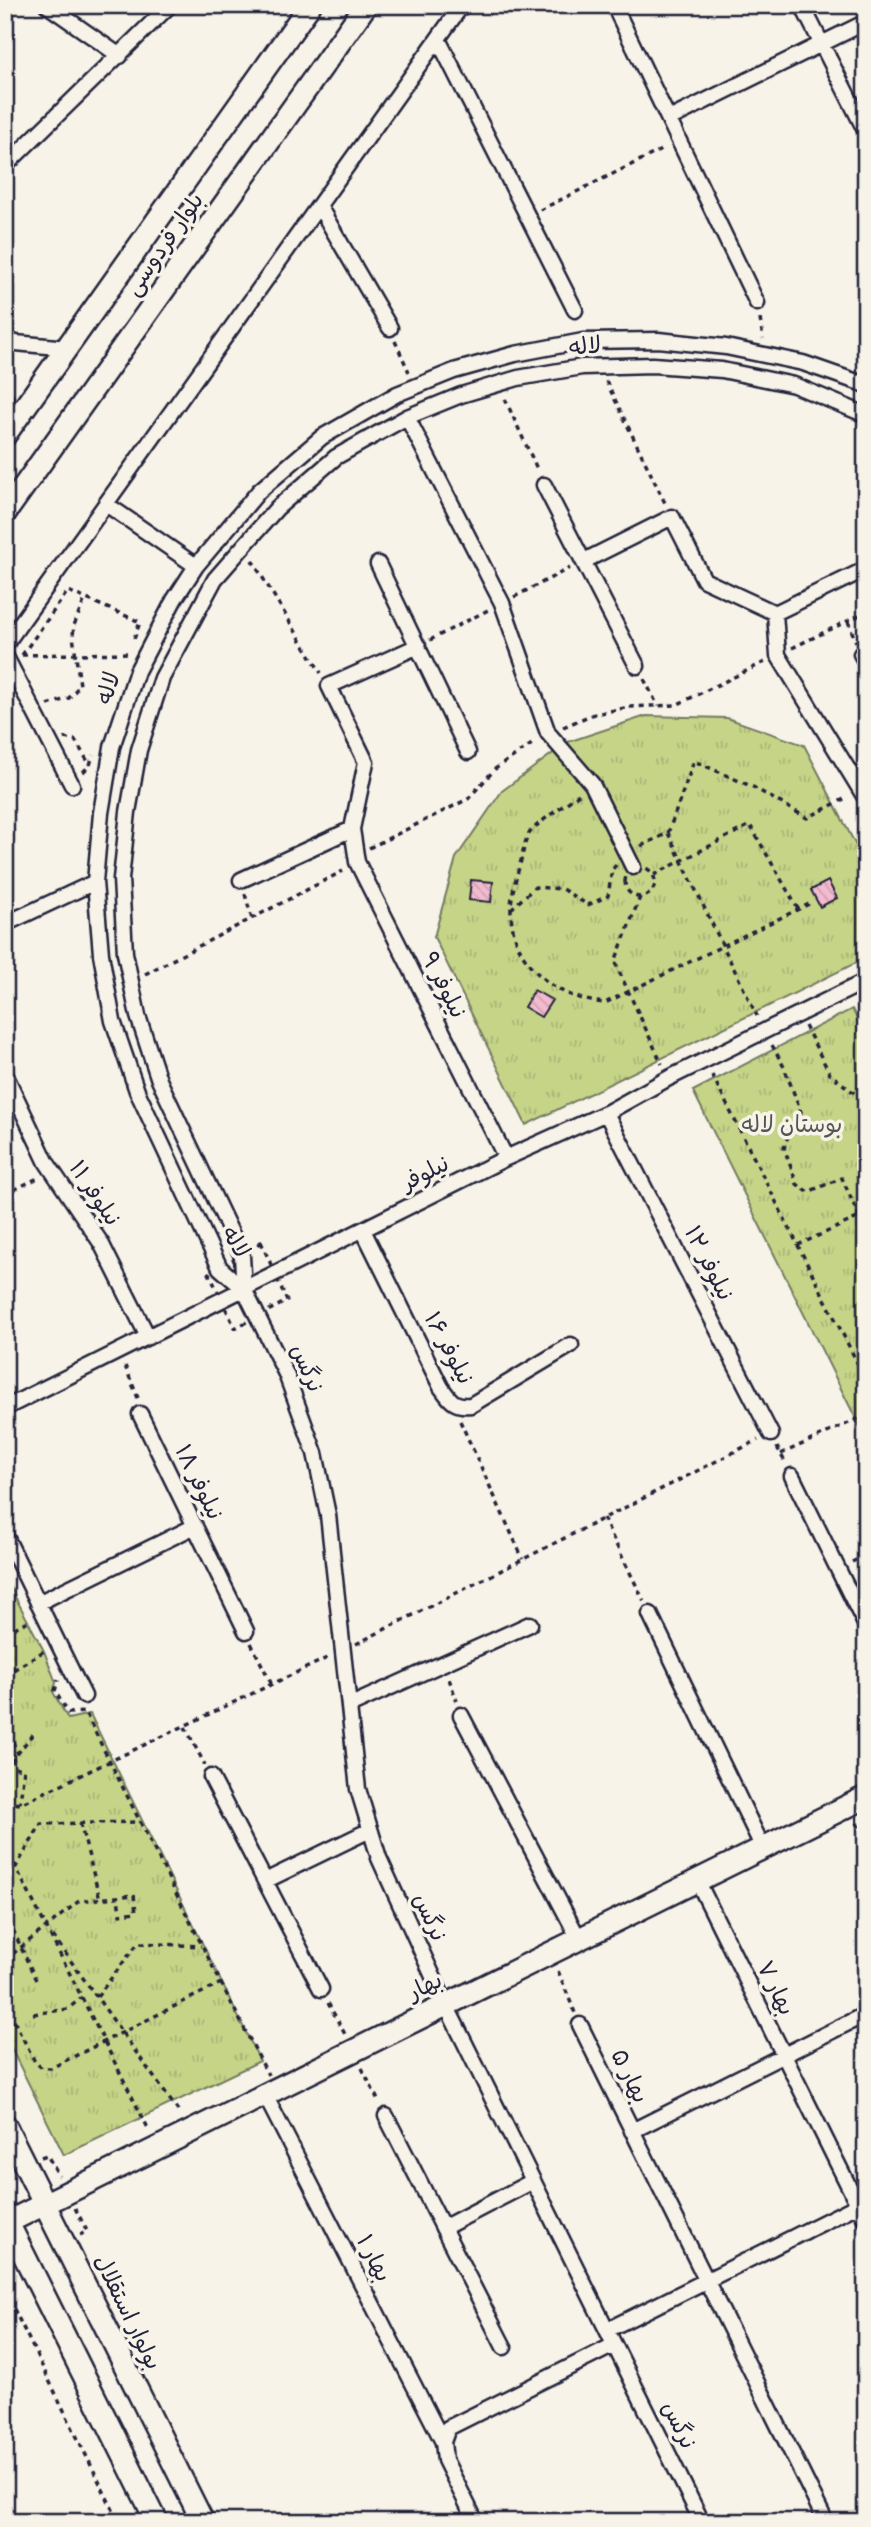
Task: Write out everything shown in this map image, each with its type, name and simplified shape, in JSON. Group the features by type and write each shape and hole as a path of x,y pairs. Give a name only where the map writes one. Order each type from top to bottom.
{"main road":[{"name":"بلوار فردوسی","path":"10,428 310,5"},
{"name":"بلوار فردوسی","path":"5,513 366,5"},
{"name":"بهار","path":"7,2220 45,2204 866,1797"},
{"name":"بولوار استقلال","path":"5,2125 203,2522"},
{"path":"7,2220 157,2522"}],"street":[{"path":"47,5 120,56"},
{"path":"5,166 170,5"},
{"path":"72,785 6,647 462,5"},
{"path":"802,5 866,132"},
{"path":"618,14 757,303"},
{"path":"669,119 866,22"},
{"path":"438,39 575,310"},
{"path":"318,206 390,328"},
{"path":"5,339 67,348"},
{"name":"لاله","path":"244,1289 220,1268 137,1091 113,1021 102,954 95,881 101,813 112,747 137,671 174,600 196,566 259,491 322,437 397,394 454,371 514,354 583,341 658,340 726,347 766,355 803,363 866,384"},
{"name":"لاله","path":"244,1289 242,1255 159,1080 138,1016 125,953 121,879 128,812 139,750 162,678 215,579 277,508 336,457 407,417 461,395 498,384 582,367 653,365 722,370 794,385 866,415"},
{"path":"5,398 10,428"},
{"path":"407,417 502,603 548,733 592,784 633,867"},
{"path":"544,485 638,666"},
{"path":"106,504 196,566"},
{"path":"584,561 672,517 704,580 775,613"},
{"path":"379,564 468,752"},
{"path":"775,613 866,569"},
{"path":"775,613 778,655 864,793"},
{"path":"241,880 352,829 366,762 330,686 418,646"},
{"name":"نیلوفر ۹","path":"352,829 357,862 506,1158"},
{"path":"5,924 95,881"},
{"name":"نیلوفر","path":"5,1408 506,1158 606,1113 669,1078 866,981"},
{"name":"نیلوفر ۱۱","path":"5,1074 52,1170 101,1243 148,1337"},
{"name":"نیلوفر ۱۲","path":"606,1113 771,1434"},
{"name":"نیلوفر ۱۶","path":"363,1230 452,1404 471,1405 571,1345"},
{"name":"نرگس","path":"244,1289 286,1374 315,1453 328,1515 358,1789 379,1857 446,2005 702,2522"},
{"name":"نیلوفر ۱۸","path":"141,1414 246,1631"},
{"path":"792,1476 866,1626"},
{"path":"38,1603 195,1526"},
{"path":"5,1535 84,1696"},
{"path":"650,1614 763,1848"},
{"path":"349,1706 530,1624"},
{"path":"461,1715 579,1939"},
{"path":"211,1777 321,1989"},
{"path":"265,1881 370,1830"},
{"name":"بهار ۷","path":"697,1880 814,2117 862,2203 866,2221"},
{"path":"632,2131 866,2014"},
{"name":"بهار ۵","path":"580,2025 826,2522"},
{"name":"بهار ۱","path":"270,2092 443,2442 445,2460 476,2522"},
{"path":"386,2116 504,2347"},
{"path":"443,2228 533,2181"},
{"path":"607,2330 862,2203"},
{"path":"443,2442 448,2428 463,2418 614,2345"}],"path":[{"path":"527,216 680,141"},
{"path":"757,303 766,355"},
{"path":"390,328 415,387"},
{"path":"599,366 672,517"},
{"path":"498,384 544,485"},
{"path":"243,547 330,686"},
{"path":"21,655 68,591 140,622 125,665"},
{"path":"46,706 68,698 80,685 74,625 85,599"},
{"path":"131,981 357,862 367,849 468,799 495,769 548,733 591,715 629,707 676,705 866,612"},
{"path":"848,621 863,658"},
{"path":"6,647 21,655 129,653 144,658"},
{"path":"21,655 26,666"},
{"path":"638,666 658,705"},
{"path":"41,696 51,716"},
{"path":"62,738 75,740 90,765 94,752"},
{"path":"511,909 536,887 562,889 589,905 608,896 612,870 626,852 668,833 694,761 753,787 807,818 864,793"},
{"path":"592,784 529,832 512,894 511,909 516,940 531,967 551,986 590,1002 605,1003 809,904"},
{"path":"654,875 750,825 798,909"},
{"path":"668,833 784,1067 801,1112 790,1130 784,1148 797,1184 808,1192 842,1178 866,1232"},
{"path":"241,880 251,919"},
{"path":"640,897 616,959 617,967 669,1078"},
{"path":"799,1014 830,1074 866,1102"},
{"path":"705,1061 866,1380"},
{"path":"5,1194 52,1170"},
{"path":"798,1245 866,1214"},
{"path":"119,1351 140,1403 141,1414"},
{"path":"452,1404 523,1559"},
{"path":"781,1454 866,1415"},
{"path":"5,1802 20,1804 111,1763 343,1651 771,1434 792,1476"},
{"path":"603,1518 650,1614"},
{"path":"23,1609 34,1631"},
{"path":"5,1633 29,1621"},
{"path":"246,1631 272,1685"},
{"path":"39,1641 48,1661"},
{"path":"5,1675 44,1651"},
{"path":"444,1663 461,1715"},
{"path":"53,1670 58,1680 55,1691 68,1713 85,1712 221,1983 270,2092"},
{"path":"5,1723 18,1754"},
{"path":"185,1727 211,1777"},
{"path":"6,1767 35,1731"},
{"path":"6,1767 24,1769 20,1804"},
{"path":"16,1867 41,1825 140,1822"},
{"path":"80,1824 100,1899"},
{"path":"5,1846 158,2148"},
{"path":"5,1862 16,1867"},
{"path":"5,1960 79,1901 134,1895 136,1912 120,1914 118,1897"},
{"path":"47,1927 193,2131"},
{"path":"13,1930 36,1980"},
{"path":"97,1997 138,1943 202,1946"},
{"path":"551,1953 580,2025"},
{"path":"5,2003 35,2062 42,2068 51,2068 221,1983"},
{"path":"33,2014 68,2010 82,1997"},
{"path":"5,2291 119,2522"}],"green space":[{"path":"646,716 727,718 804,745 866,865 866,958 526,1125 434,937 456,858 502,791 568,742"},
{"name":"بوستان لاله","path":"852,1009 866,1036 866,1439 693,1091"},
{"path":"5,1578 44,1651 56,1683 53,1692 68,1719 90,1714 260,2061 64,2155 5,2036"}],"building":[{"path":"471,880 493,882 491,902 469,900"},
{"path":"828,881 837,898 820,907 811,890"},
{"path":"534,990 552,1000 541,1017 524,1007"}]}
